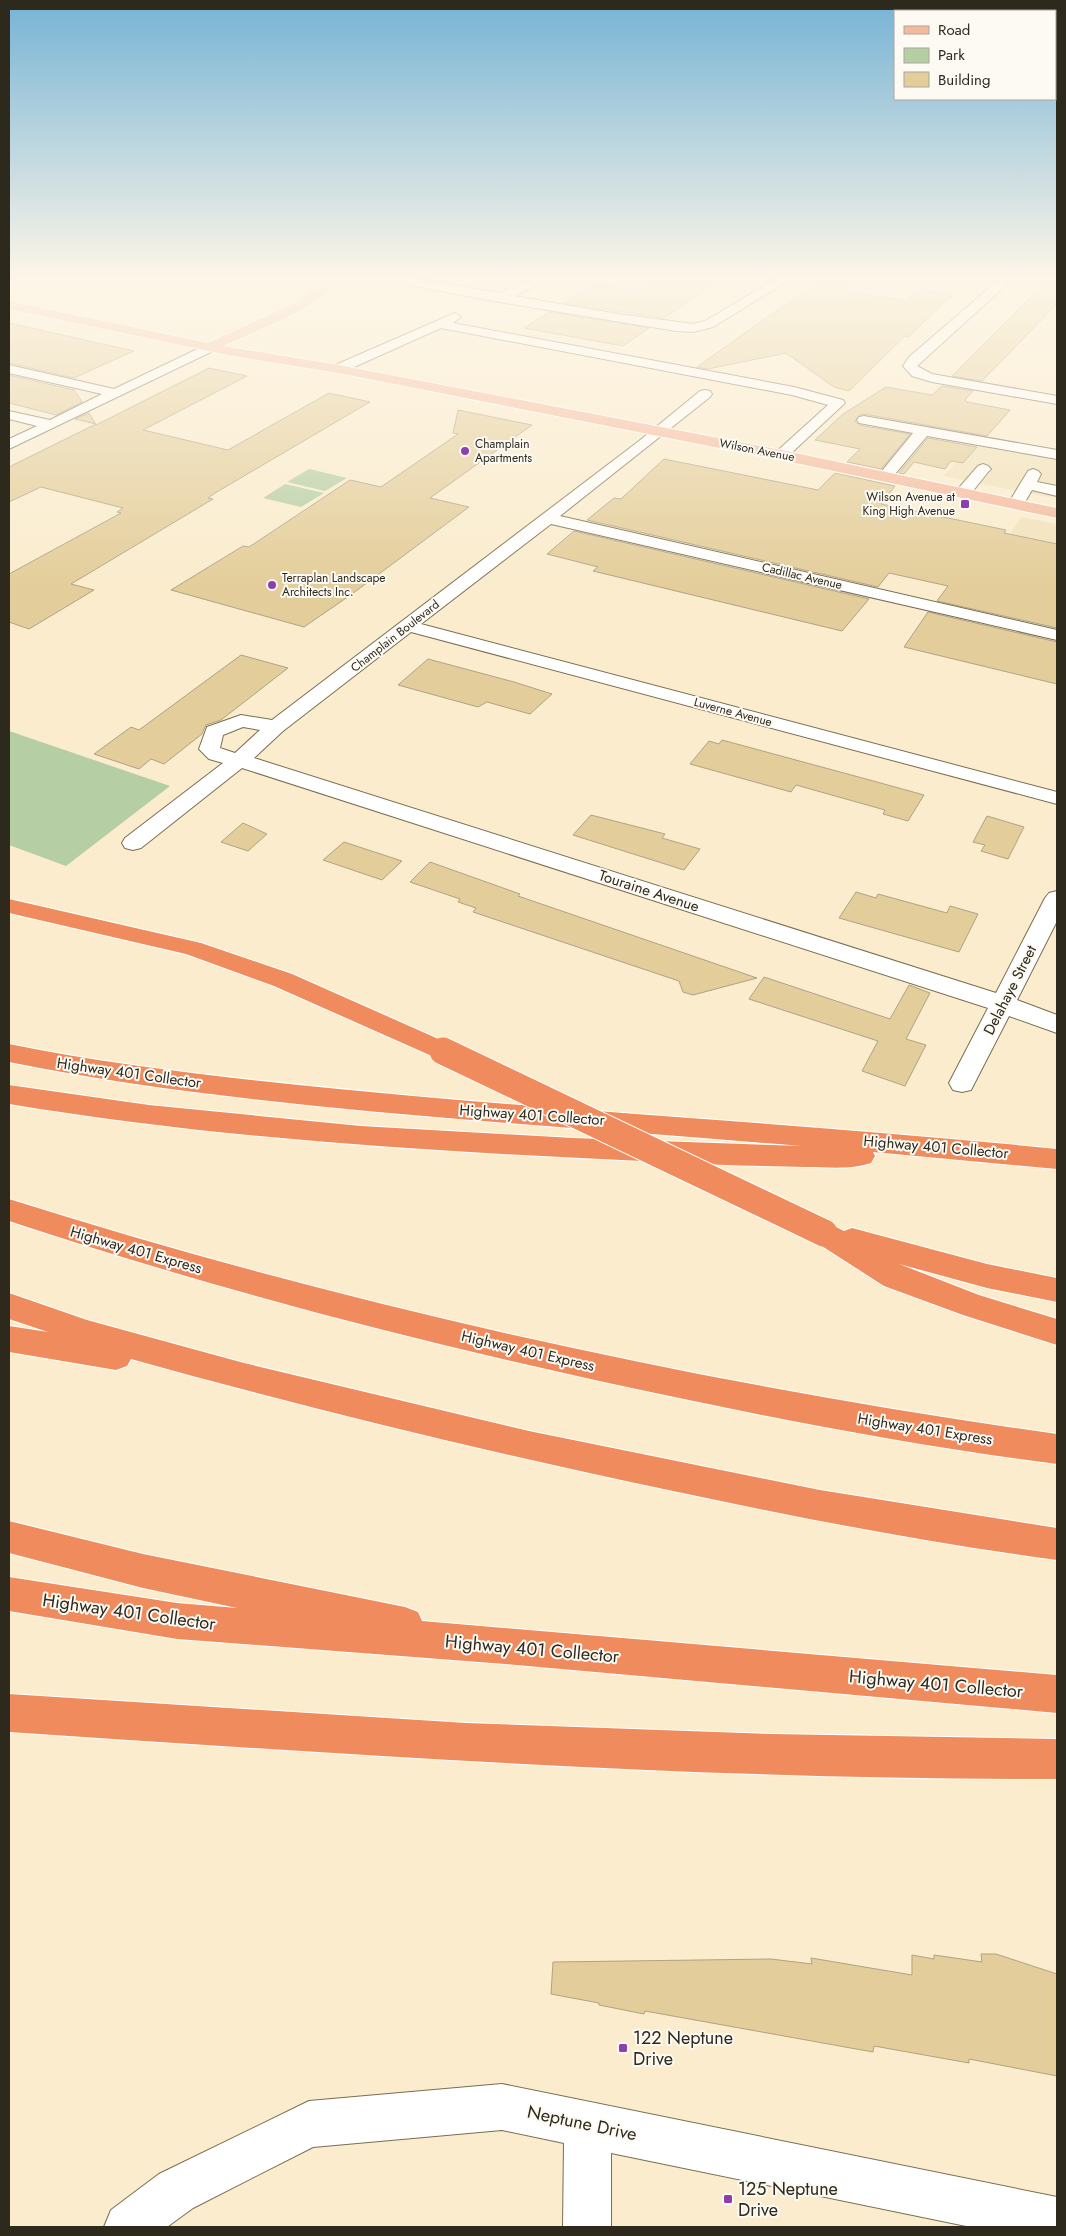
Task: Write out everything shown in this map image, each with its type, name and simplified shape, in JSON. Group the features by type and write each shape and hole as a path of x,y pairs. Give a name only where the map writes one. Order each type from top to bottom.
{"highway":[{"path":"9,906 192,948 283,980 443,1051 824,1233 895,1277 982,1309 1057,1332"},
{"name":"Highway 401 Collector","path":"9,1053 44,1061 235,1089 428,1107 1057,1159"},
{"path":"9,1094 211,1124 486,1144 794,1158 1008,1154"},
{"name":"Highway 401 Express","path":"9,1210 95,1239 281,1291 478,1340 663,1381 845,1416 1057,1449"},
{"path":"824,1233 986,1276 1057,1290"},
{"path":"9,1306 87,1333 244,1377 529,1446 820,1506 1057,1544"},
{"path":"9,1339 244,1377"},
{"path":"9,1537 143,1571 505,1646"},
{"name":"Highway 401 Collector","path":"9,1594 177,1621 505,1646 1057,1694"},
{"path":"9,1713 466,1743 772,1754 1057,1759"}],"main road":[{"name":"Wilson Avenue","path":"402,381 781,455 1057,513"}],"street":[{"path":"64,381 115,393"},
{"path":"13,439 50,424 139,381"},
{"path":"740,381 794,391 838,403 781,455"},
{"path":"951,381 1057,400"},
{"name":"Champlain Boulevard","path":"133,843 239,760 276,727 705,394"},
{"path":"9,415 50,424"},
{"path":"864,420 1057,455"},
{"path":"885,477 923,431"},
{"path":"963,493 983,469"},
{"path":"1016,504 1030,479 1057,491"},
{"name":"Cadillac Avenue","path":"547,518 1057,635"},
{"name":"Luverne Avenue","path":"408,626 1057,798"},
{"name":"Touraine Avenue","path":"276,727 241,721 214,731 209,749 216,755 239,760 1003,1004 1057,1024"},
{"name":"Delahaye Street","path":"962,1083 1057,898"},
{"name":"Neptune Drive","path":"128,2227 176,2191 309,2124 502,2107 1057,2221"},
{"path":"587,2227 588,2125"}],"shaded area":[{"path":"978,443 1057,458 1057,499 943,476"},
{"path":"1021,517 1057,524 1057,569 995,557"}],"green space":[{"path":"309,469 347,478 325,491 287,482"},
{"path":"285,484 324,493 301,507 263,498"},
{"path":"9,731 170,786 66,866 9,845"}],"building":[{"path":"9,381 37,381 74,390 82,402 56,415 9,403"},
{"path":"183,381 237,381 143,430 228,450 329,393 370,402 215,493 208,498 213,499 71,584 94,590 29,629 9,622 9,574 121,513 117,512 123,508 41,487 9,502 9,467"},
{"path":"826,381 859,381 849,391 834,387"},
{"path":"942,386 973,391 965,400 967,402 1010,410 987,436 864,414 859,415 855,421 859,425 910,434 881,469 847,462 860,449 815,440 843,414 886,387 932,395"},
{"path":"458,410 532,425 430,498 469,507 352,594 304,627 171,590 243,546 249,547 350,480 381,487 458,434 453,433"},
{"path":"89,413 95,424 75,419"},
{"path":"928,438 977,447 963,463 951,461 945,469 914,462 904,474 899,473"},
{"path":"664,459 818,490 835,473 895,486 881,504 1006,530 1004,533 1057,544 1057,628 937,601 948,586 889,573 878,587 587,520 614,498 621,499"},
{"path":"574,531 869,599 842,631 593,571 598,567 547,554"},
{"path":"928,612 1057,642 1057,684 904,647"},
{"path":"241,655 288,668 221,720 206,725 202,734 164,764 151,759 139,769 94,754 131,727 139,730"},
{"path":"428,659 552,694 530,714 487,702 478,707 398,685"},
{"path":"722,740 924,795 908,821 883,814 885,810 796,785 791,792 690,764 709,741 719,744"},
{"path":"591,815 665,834 662,838 700,849 684,870 573,835"},
{"path":"987,816 1024,827 1008,859 981,851 985,845 973,842"},
{"path":"243,823 267,834 248,851 221,842"},
{"path":"344,842 402,861 382,880 323,860"},
{"path":"430,862 520,894 518,896 757,978 693,995 683,992 679,981 473,912 476,908 458,902 460,899 410,882"},
{"path":"856,892 876,898 878,894 947,913 950,906 978,914 959,952 839,918"},
{"path":"764,977 890,1019 909,985 930,993 906,1039 926,1045 905,1086 862,1071 878,1041 749,999"},
{"path":"981,1954 996,1954 1057,1974 1057,2076 969,2059 969,2063 874,2046 873,2052 645,2011 644,2014 551,1994 553,1962 771,1959 812,1964 811,1958 912,1975 912,1955 934,1959 934,1955 982,1962"}],"place":[{"name":"Champlain Apartments","path":"465,451"},
{"name":"Wilson Avenue at King High Avenue","path":"965,504"},
{"name":"Terraplan Landscape Architects Inc.","path":"272,585"},
{"name":"122 Neptune Drive","path":"623,2048"},
{"name":"125 Neptune Drive","path":"728,2199"}]}
